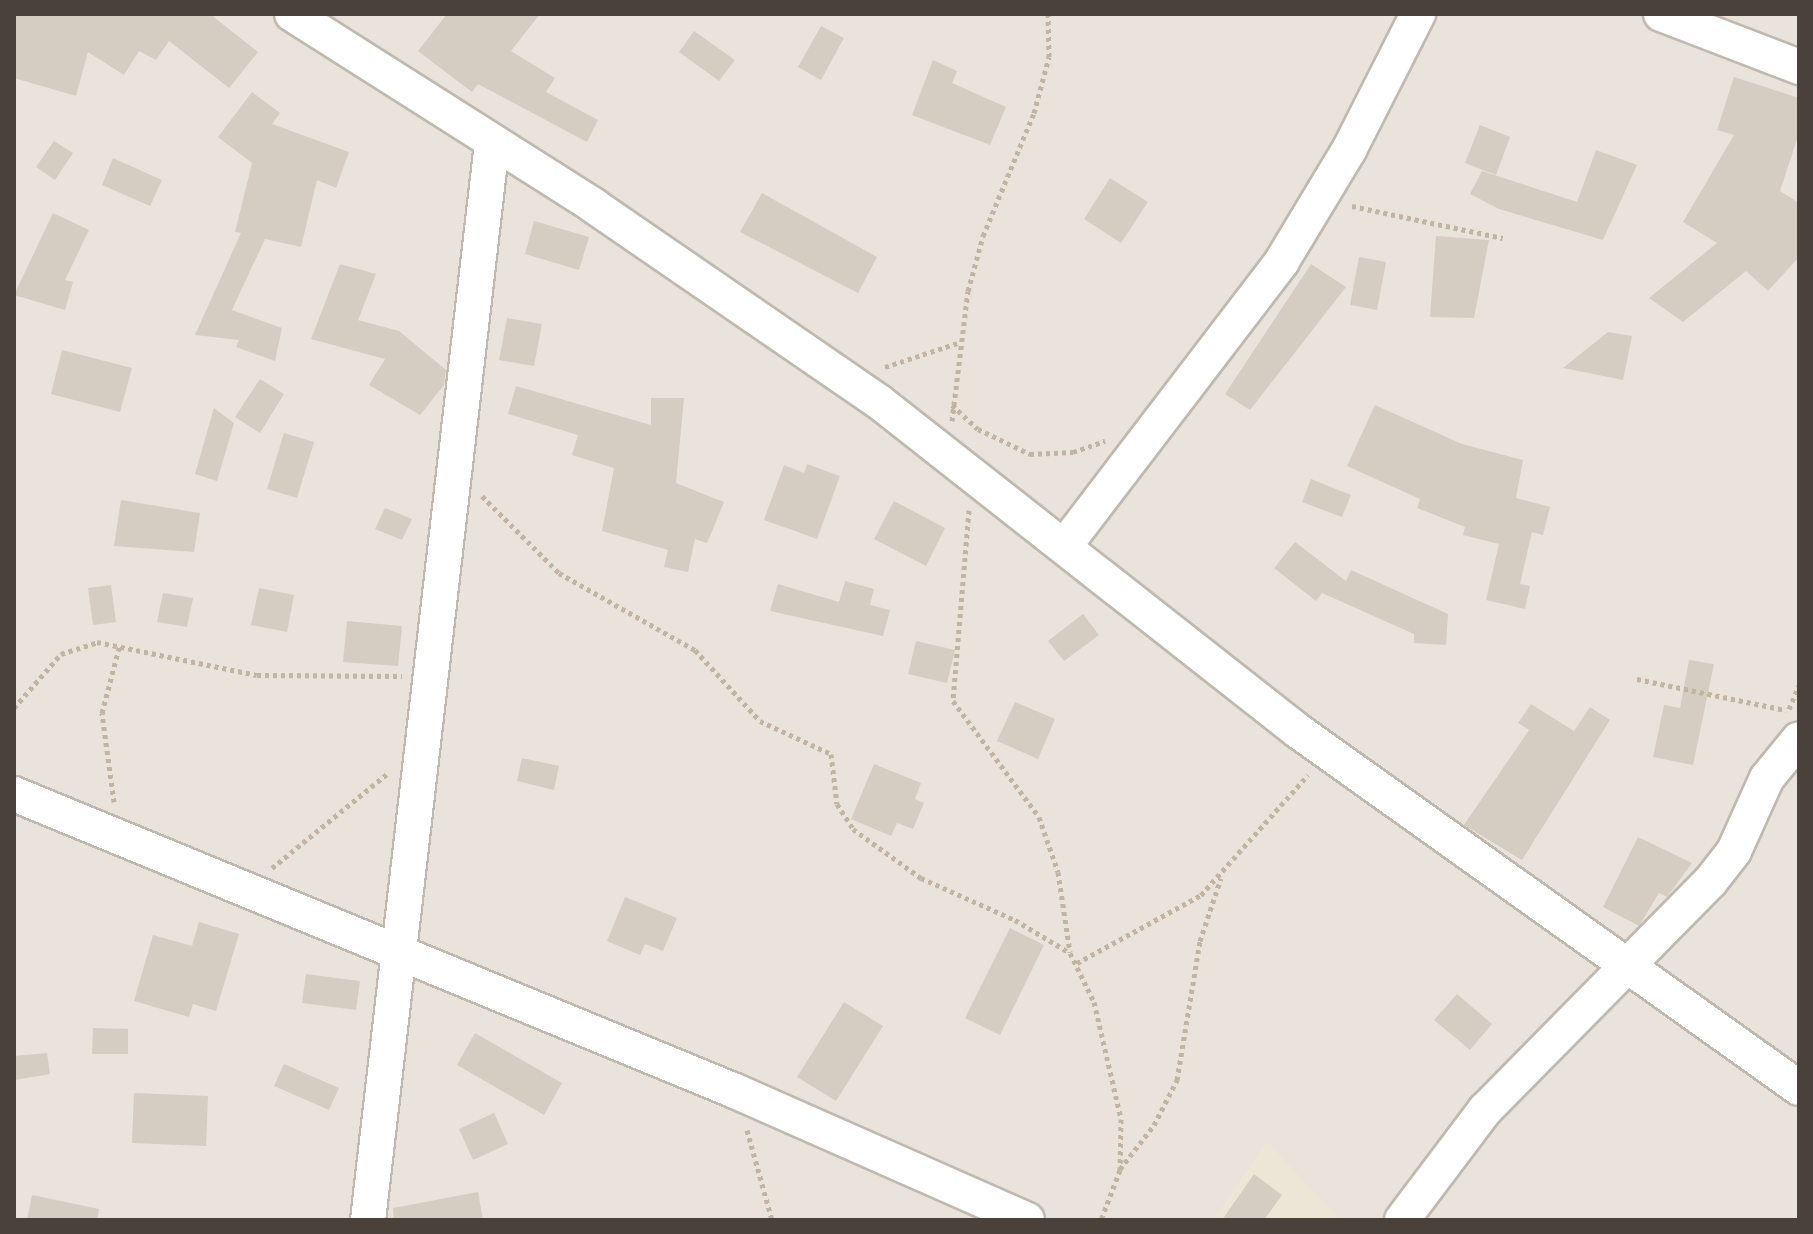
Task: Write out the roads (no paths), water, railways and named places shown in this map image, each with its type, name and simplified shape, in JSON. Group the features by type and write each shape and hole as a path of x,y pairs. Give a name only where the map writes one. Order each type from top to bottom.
{"street":[{"path":"292,14 851,382 1066,544 1326,752 1799,1088"},
{"path":"1661,14 1799,67"},
{"path":"1066,544 1241,317 1320,197 1414,17"},
{"path":"368,1220 425,745 452,464 492,143"},
{"path":"1402,1220 1485,1110 1627,967 1734,851 1794,725"},
{"path":"14,794 244,892 735,1091 1027,1220"}]}
